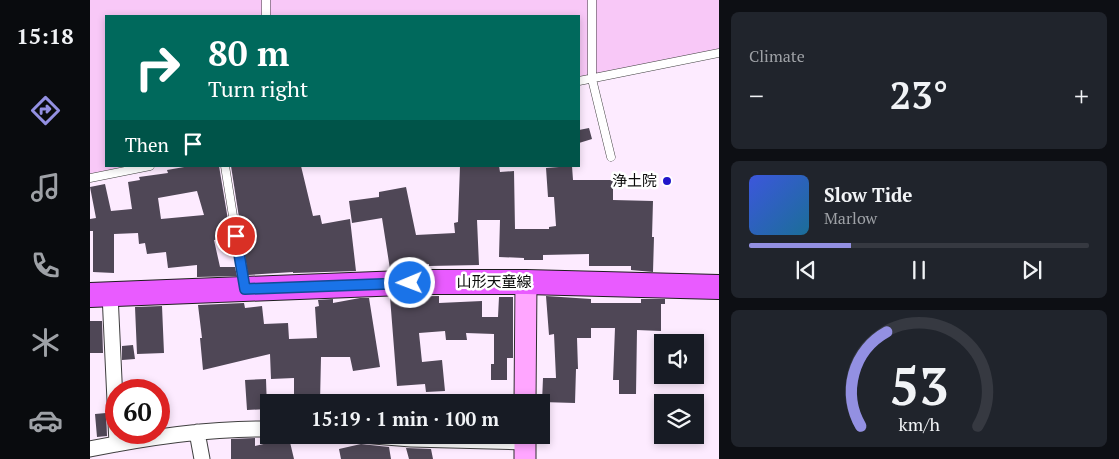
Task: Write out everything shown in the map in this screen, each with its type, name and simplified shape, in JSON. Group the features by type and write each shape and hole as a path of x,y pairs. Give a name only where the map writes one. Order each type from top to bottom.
{"main road":[{"name":"山形天童線","path":"100,294 373,284 526,282 719,287"}],"street":[{"path":"525,394 526,282"},
{"path":"100,294 110,379"},
{"path":"170,436 232,428 260,429"},
{"path":"197,432 202,459"},
{"path":"90,449 117,444"},
{"path":"506,444 525,445"}],"lane":[{"path":"266,0 266,15"},
{"path":"592,0 592,79 611,157"},
{"path":"580,81 719,53"},
{"path":"90,178 145,167"},
{"path":"225,167 245,289"}],"shaded area":[{"path":"90,0 719,0 719,53 580,81 580,15 105,15 105,167 145,167 90,178"}],"building":[{"path":"589,128 592,139 580,143 580,130"},
{"path":"184,167 219,167 231,238 214,240 220,267 235,267 237,276 197,277 197,265 168,268 166,252 147,254 145,243 139,244 138,233 114,234 114,273 93,272 93,231 90,231 90,219 96,218 90,187 105,184 111,211 132,209 128,182 140,180 139,177 168,173 167,170","holes":["197,191 204,215 161,219 158,198"]},
{"path":"231,167 301,167 313,216 320,215 322,224 350,219 356,271 248,275"},
{"path":"460,167 499,167 500,172 514,171 515,229 549,229 549,227 556,226 554,197 548,197 546,168 572,167 573,180 613,180 613,200 653,201 653,272 631,270 631,266 589,266 589,254 543,255 543,260 499,257 500,220 477,220 479,265 429,266 429,264 390,269 382,218 352,223 349,201 379,197 379,192 406,187 416,235 455,233 454,223 458,222"},
{"path":"439,296 439,303 482,301 482,317 498,317 499,297 513,297 513,358 507,358 507,380 491,380 491,364 494,364 494,334 466,333 467,340 446,340 445,331 419,333 422,362 442,360 445,391 426,392 425,384 397,386 390,297"},
{"path":"546,296 591,299 591,303 641,303 641,299 665,299 665,304 661,304 661,331 637,330 636,394 619,394 619,380 613,380 615,328 591,328 591,338 577,338 578,369 576,369 575,403 550,402 550,394 542,394 543,378 556,378 554,334 549,335"},
{"path":"369,298 380,367 353,371 350,357 321,357 320,394 294,394 294,378 271,379 270,354 203,370 198,305 244,303 245,308 262,306 264,324 288,323 289,339 317,338 315,307 319,306 318,300 333,299 333,303"},
{"path":"162,306 164,353 137,354 135,307"},
{"path":"90,321 102,321 103,353 90,353"},
{"path":"133,345 135,359 122,360 122,346"},
{"path":"266,379 266,394 260,394 260,409 247,410 245,380"},
{"path":"105,413 105,436 97,437 95,414"},
{"path":"255,438 255,446 264,444 290,444 294,459 231,459 231,439"},
{"path":"361,444 389,447 391,459 341,459 339,449"},
{"path":"406,448 431,449 433,459 409,459"}],"place":[{"name":"浄土院","path":"667,181"}],"route":[{"path":"236,236 245,289 410,283"}]}
